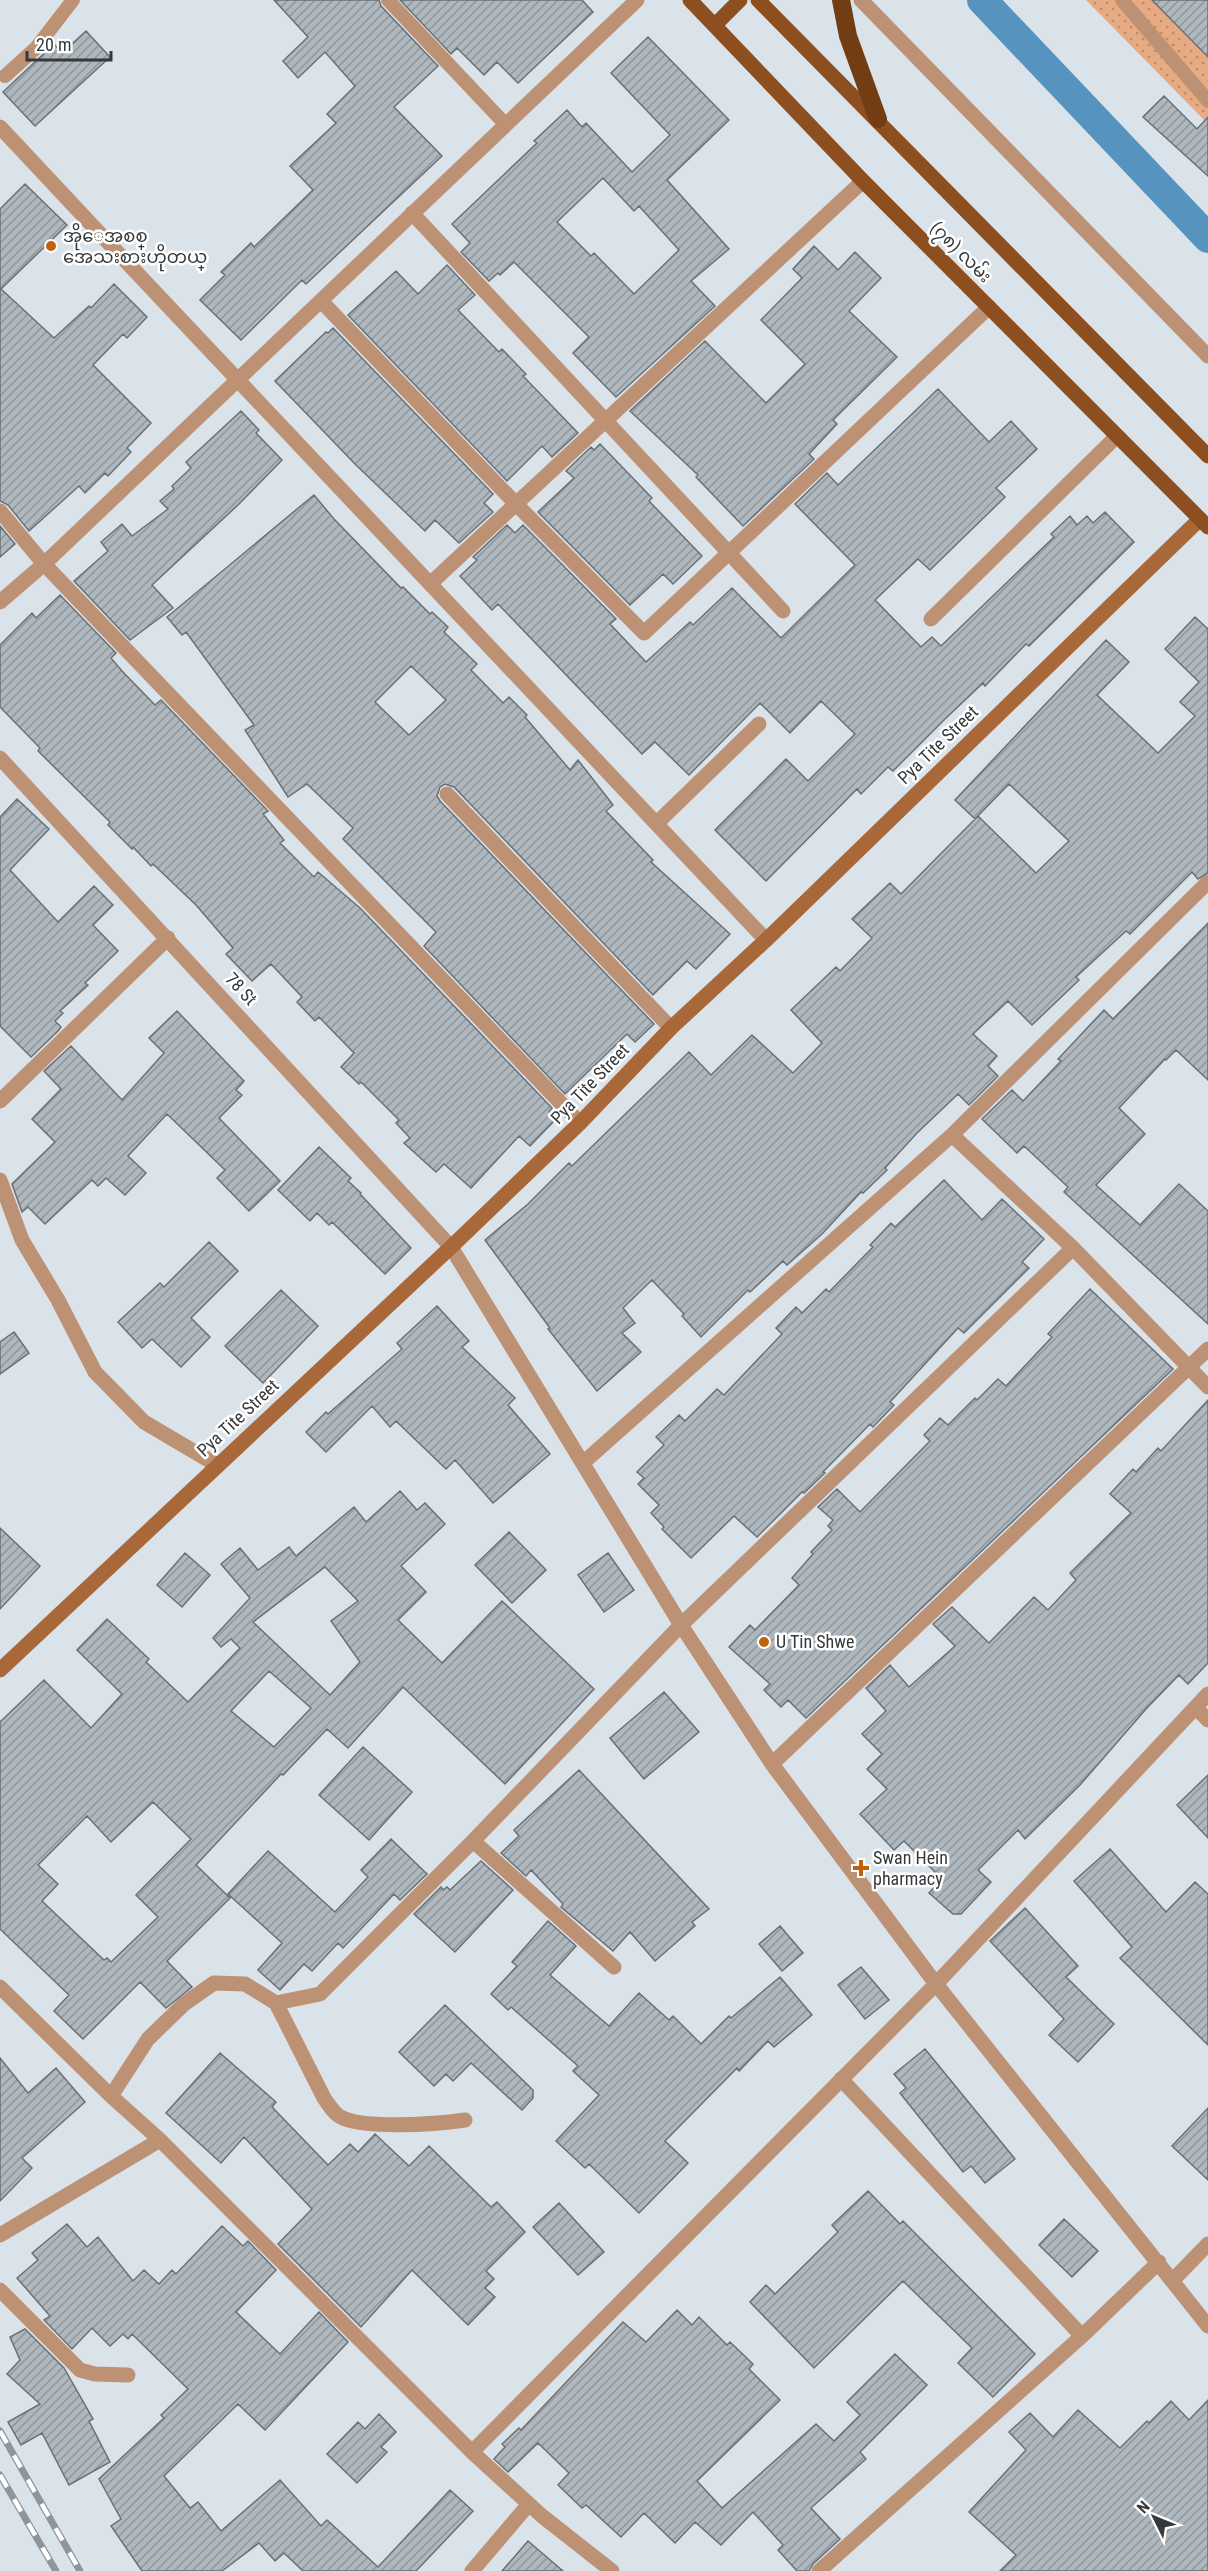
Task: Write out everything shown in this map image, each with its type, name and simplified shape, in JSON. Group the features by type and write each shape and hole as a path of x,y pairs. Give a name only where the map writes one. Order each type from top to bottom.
{"highway":[{"path":"841,0 848,36 878,119"}],"main road":[{"name":"(၇၈) လမ်း","path":"690,0 864,181 1204,523"},
{"path":"715,24 740,0"},
{"name":"(၇၈) လမ်း","path":"758,0 878,119 1208,456"}],"street":[{"path":"0,602 44,564 236,380 322,302 412,213 637,0"},
{"path":"861,0 1208,356"},
{"path":"0,127 766,940"},
{"path":"431,583 864,181"},
{"path":"412,213 783,610"},
{"path":"322,302 644,633 989,308"},
{"path":"931,619 1117,436"},
{"path":"0,511 44,564 580,1122"},
{"name":"Pya Tite Street","path":"0,1670 452,1247 580,1122 671,1028 1204,523"},
{"path":"657,823 759,724"},
{"name":"78 St","path":"0,758 452,1247 681,1625 771,1764 936,1984 1208,2326"},
{"path":"447,794 671,1028"},
{"path":"584,1462 952,1135 1208,882"},
{"path":"0,1101 168,938"},
{"path":"952,1135 1073,1248 1208,1387"},
{"path":"0,1180 22,1240 58,1300 95,1372 144,1422 217,1465"},
{"path":"276,2003 320,1994 473,1841 681,1625 1073,1248"},
{"path":"771,1764 1208,1349"},
{"path":"472,2452 936,1984 1208,1694"},
{"path":"1196,1708 1208,1720"},
{"path":"473,1841 614,1967"},
{"path":"111,2096 148,2039 184,2004 214,1983 245,1984 276,2003 324,2098 332,2110 341,2117 368,2124 465,2120"},
{"path":"0,1987 111,2096 160,2140 472,2452 529,2505 612,2571"},
{"path":"841,2079 1082,2336"},
{"path":"0,2235 160,2140"},
{"path":"1173,2280 1208,2244"},
{"path":"819,2571 1082,2336 1159,2262"},
{"path":"0,2290 80,2370 95,2374 128,2374"},
{"path":"472,2571 529,2505"}],"lane":[{"path":"5,76 36,48 74,0"},
{"path":"388,0 506,124"},
{"path":"1122,0 1208,101"}],"shaded area":[{"path":"1086,0 1208,0 1208,124"}],"building":[{"path":"274,0 379,0 381,6 438,66 394,107 442,156 306,284 302,280 241,340 200,300 225,275 221,272 251,243 254,247 313,190 290,166 336,123 327,114 355,86 325,52 298,78 283,61 308,37"},
{"path":"400,0 582,0 593,12 518,83 497,62 484,75 457,48 451,54"},
{"path":"1152,0 1208,0 1208,57"},
{"path":"86,31 110,57 35,126 3,92 54,44 62,53"},
{"path":"648,37 729,120 667,180 729,249 691,281 715,306 616,397 573,353 589,337 514,262 500,275 498,273 489,281 461,252 470,243 452,224 537,143 534,141 567,110 582,127 586,123 632,172 670,135 611,73","holes":["603,178 634,211 639,206 679,250 634,294 594,253 591,256 557,222"]},
{"path":"1164,96 1197,129 1208,117 1208,176 1143,117"},
{"path":"25,184 67,225 1,289 54,338 89,306 91,308 114,284 147,317 127,338 123,334 93,365 151,423 127,448 131,452 108,476 105,473 85,493 79,486 29,531 8,505 0,501 0,209"},
{"path":"814,246 838,270 855,252 881,278 849,311 897,357 833,420 837,424 809,454 814,459 743,526 696,477 698,475 630,411 705,341 766,403 805,364 761,320 802,278 793,269"},
{"path":"447,265 475,295 458,310 499,352 502,349 526,374 523,376 578,433 552,457 542,446 507,481 348,315 396,271 418,294"},
{"path":"333,328 493,494 484,503 493,512 459,543 435,520 425,531 356,465 275,381"},
{"path":"938,389 989,442 1011,421 1037,449 996,488 1005,497 930,570 918,559 875,600 921,647 932,637 941,646 1054,537 1051,534 1070,516 1077,525 1087,516 1093,523 1105,512 1134,542 1029,646 1026,644 985,686 983,683 893,771 888,767 861,794 857,789 766,881 715,830 786,759 808,781 855,734 821,701 790,733 760,703 689,775 655,742 642,754 498,604 492,610 460,576 477,560 473,557 507,525 515,533 523,525 616,619 610,624 646,662 690,622 693,625 732,588 781,638 855,565 795,504 827,473 838,485"},
{"path":"241,411 259,430 256,433 282,460 239,504 152,585 173,608 130,640 74,581 108,551 101,542 122,524 132,536 168,509 160,501 174,489 172,486 191,468 186,462"},
{"path":"600,444 652,498 649,501 702,556 673,584 663,574 630,605 538,512 574,478 566,471 591,447 594,450"},
{"path":"314,495 401,588 403,587 430,614 432,612 448,627 444,632 477,664 471,670 503,703 509,697 527,715 525,717 570,770 578,760 613,805 606,811 653,860 651,862 730,934 696,969 687,961 653,995 454,787 445,784 440,787 437,796 440,801 654,1024 635,1042 627,1034 565,1094 424,946 436,932 343,839 353,828 307,784 288,797 245,730 254,725 186,632 182,635 167,617","holes":["411,666 446,700 409,735 375,702"]},
{"path":"0,526 15,544 0,557"},
{"path":"60,595 116,653 111,658 122,671 155,705 161,700 268,811 263,814 284,840 280,843 314,877 318,872 360,908 552,1108 549,1112 556,1119 530,1146 519,1136 471,1188 444,1164 436,1172 404,1143 410,1138 396,1123 399,1120 361,1082 359,1084 341,1067 354,1053 319,1017 315,1021 297,1002 302,997 271,964 252,981 226,954 233,948 196,905 108,825 110,822 38,751 40,748 0,707 0,645 32,613 36,618"},
{"path":"1195,617 1208,629 1208,873 1198,879 1192,872 1130,934 1126,931 1076,977 1079,980 1032,1025 1008,1001 973,1034 997,1056 988,1066 998,1076 969,1105 958,1094 917,1133 885,1168 887,1170 863,1193 861,1192 822,1234 787,1265 783,1261 750,1292 748,1290 701,1337 682,1316 684,1314 652,1280 623,1308 635,1323 622,1333 641,1352 597,1391 548,1329 550,1328 485,1240 528,1204 569,1163 572,1166 689,1052 711,1075 752,1035 793,1073 822,1043 791,1010 836,967 840,971 872,938 852,919 890,883 901,894 978,816 1036,873 1069,841 1009,784 975,819 955,800 1106,640 1129,662 1097,695 1158,753 1195,716 1180,702 1199,682 1165,649"},
{"path":"17,799 49,829 10,870 58,922 94,886 113,905 93,925 118,951 85,983 88,985 60,1011 63,1013 55,1021 61,1027 31,1057 0,1026 0,817"},
{"path":"1208,923 1208,1080 1176,1050 1165,1059 1119,1108 1145,1134 1096,1185 1140,1225 1179,1184 1208,1211 1208,1324 1064,1192 1068,1187 1024,1146 1017,1153 982,1119 1012,1090 1023,1101 1104,1010 1113,1019"},
{"path":"177,1011 244,1081 236,1090 242,1095 219,1118 280,1181 249,1211 217,1178 225,1170 167,1114 128,1156 146,1173 125,1195 106,1178 98,1186 92,1180 45,1224 28,1207 22,1212 12,1184 55,1142 32,1119 61,1089 44,1071 71,1046 122,1100 164,1053 149,1038"},
{"path":"319,1147 351,1178 348,1181 411,1248 385,1274 332,1222 329,1225 317,1213 310,1221 278,1190"},
{"path":"944,1180 982,1220 1002,1199 1044,1239 1022,1262 1029,1268 964,1333 958,1328 890,1402 894,1405 873,1427 870,1424 823,1472 825,1473 804,1493 802,1492 757,1537 734,1516 691,1558 662,1529 664,1527 651,1513 659,1505 638,1484 644,1478 637,1472 664,1445 656,1437 679,1415 685,1421 717,1389 724,1395 782,1334 776,1328 796,1307 802,1313 826,1289 829,1292 873,1247 870,1245 891,1223 895,1227"},
{"path":"209,1242 238,1271 191,1318 210,1337 181,1367 152,1339 142,1348 118,1322 160,1283 164,1287"},
{"path":"1090,1289 1173,1369 806,1718 788,1700 781,1707 764,1690 770,1684 729,1647 750,1625 755,1630 799,1585 792,1578 813,1554 811,1552 832,1530 828,1526 833,1520 818,1507 837,1489 860,1512 930,1441 924,1435 940,1418 948,1425 998,1379 1006,1386 1052,1337 1048,1334"},
{"path":"281,1290 318,1326 263,1383 225,1346"},
{"path":"437,1306 469,1341 462,1347 515,1398 508,1405 550,1454 493,1503 455,1460 446,1469 396,1421 390,1427 372,1406 326,1452 306,1432 326,1412 328,1414 402,1349 397,1343"},
{"path":"14,1332 29,1353 0,1374 0,1342"},
{"path":"1208,1400 1208,1663 1188,1684 1179,1675 1080,1785 1025,1839 1018,1830 978,1870 991,1882 961,1914 953,1914 929,1893 942,1879 904,1841 894,1850 860,1814 887,1789 867,1769 882,1754 862,1734 886,1711 866,1688 890,1665 909,1687 955,1646 933,1624 952,1607 989,1643 1034,1597 1048,1610 1076,1580 1070,1573 1131,1513 1110,1494 1133,1469 1136,1472 1158,1448 1161,1451"},
{"path":"400,1491 417,1510 425,1503 445,1524 401,1566 426,1592 398,1620 442,1663 502,1601 594,1689 505,1784 403,1687 348,1748 327,1729 283,1775 281,1774 196,1865 230,1898 167,1961 192,1987 166,2008 140,1982 83,2039 54,2011 69,1995 0,1929 0,1722 44,1680 91,1728 122,1694 77,1650 107,1619 149,1659 146,1662 188,1702 240,1648 231,1639 221,1647 213,1638 250,1598 221,1564 240,1548 258,1570 289,1547 296,1556 354,1507 366,1522","holes":["325,1567 358,1601 331,1621 360,1662 330,1695 253,1622","269,1671 311,1708 274,1747 231,1711","153,1802 191,1839 136,1895 158,1917 111,1962 107,1958 104,1960 42,1901 58,1884 38,1865 87,1816 111,1842"]},
{"path":"0,1528 40,1566 0,1609"},
{"path":"509,1532 546,1570 512,1603 475,1565"},
{"path":"185,1553 210,1575 182,1607 157,1585"},
{"path":"608,1553 634,1590 604,1612 578,1575"},
{"path":"664,1692 699,1732 644,1779 610,1738"},
{"path":"363,1747 412,1792 369,1840 319,1795"},
{"path":"579,1770 709,1909 692,1922 695,1926 655,1961 630,1932 613,1951 561,1907 563,1904 531,1870 526,1876 501,1853 519,1836 514,1830"},
{"path":"1208,1775 1208,1838 1177,1805"},
{"path":"391,1839 427,1874 400,1900 394,1894 343,1948 338,1943 312,1971 304,1964 280,1990 258,1970 282,1943 228,1894 268,1851 335,1912 368,1877 361,1870"},
{"path":"1110,1849 1166,1912 1195,1882 1208,1894 1208,2045 1120,1958 1132,1947 1074,1881"},
{"path":"481,1861 513,1890 455,1952 414,1914 441,1887 443,1890 447,1887 450,1890"},
{"path":"1025,1908 1078,1966 1066,1977 1114,2024 1078,2062 1049,2035 1064,2019 990,1941"},
{"path":"548,1921 576,1946 550,1975 609,2026 639,1993 669,2020 673,2016 701,2044 729,2016 731,2018 780,1977 812,2015 774,2047 768,2041 739,2071 737,2068 665,2141 688,2163 639,2213 589,2164 585,2168 556,2141 599,2095 573,2071 578,2066 511,2007 508,2010 491,1994 517,1966 512,1962"},
{"path":"780,1926 803,1953 782,1971 759,1944"},
{"path":"861,1967 889,2000 865,2019 838,1985"},
{"path":"445,2005 533,2090 533,2098 522,2110 471,2063 453,2081 446,2074 434,2086 399,2052"},
{"path":"925,2049 1015,2159 985,2183 971,2166 963,2172 900,2093 906,2088 894,2074"},
{"path":"220,2053 276,2102 272,2107 328,2165 350,2144 358,2152 375,2134 409,2166 429,2146 491,2207 497,2202 525,2232 486,2271 494,2279 485,2288 495,2297 468,2325 412,2270 361,2327 278,2244 312,2209 244,2137 221,2163 166,2113"},
{"path":"0,2058 28,2093 56,2068 85,2102 22,2158 32,2168 0,2201"},
{"path":"1208,2108 1208,2180 1172,2146"},
{"path":"868,2191 900,2224 903,2221 1035,2354 993,2397 958,2363 972,2348 903,2281 814,2368 750,2302 766,2285 775,2294 838,2232 832,2225"},
{"path":"559,2203 604,2252 578,2275 533,2227"},
{"path":"1064,2219 1098,2251 1072,2277 1039,2245"},
{"path":"67,2224 87,2247 98,2237 133,2281 144,2270 159,2284 172,2270 176,2274 222,2226 243,2246 248,2241 276,2270 236,2312 280,2354 319,2312 348,2342 265,2430 238,2404 164,2476 190,2508 198,2502 221,2531 280,2480 321,2526 327,2520 378,2567 450,2490 473,2511 416,2571 303,2571 284,2553 275,2561 259,2543 222,2571 142,2571 111,2526 121,2519 99,2479 164,2418 161,2415 188,2389 132,2334 128,2339 123,2334 110,2346 92,2328 72,2349 44,2320 50,2316 17,2278 38,2260 32,2253"},
{"path":"677,2310 692,2325 699,2317 727,2345 730,2342 753,2364 749,2369 780,2400 697,2481 722,2508 816,2424 834,2441 860,2415 847,2402 895,2354 927,2385 860,2452 866,2459 811,2508 840,2539 813,2564 809,2571 797,2571 778,2550 783,2545 753,2512 721,2545 695,2522 675,2543 644,2513 621,2537 586,2505 582,2508 558,2485 569,2473 538,2443 508,2472 494,2459 505,2447 502,2444 519,2428 521,2430 623,2322 646,2342"},
{"path":"25,2329 64,2368 93,2419 89,2421 110,2462 69,2485 42,2433 21,2445 8,2422 40,2404 7,2374 20,2360 10,2337"},
{"path":"1208,2400 1208,2571 1000,2571 1016,2555 969,2512 1026,2450 1009,2432 1030,2413 1053,2437 1078,2410 1120,2448 1171,2401 1189,2420"},
{"path":"379,2414 396,2432 381,2447 387,2452 357,2483 327,2454 358,2422 365,2429"},
{"path":"528,2541 563,2571 502,2571"}],"waterway":[{"path":"982,0 1208,238"}],"railway":[{"path":"0,2431 80,2571"},
{"path":"0,2475 56,2571"}],"place":[{"name":"အိုေအစစ္ အေသးစားဟိုတယ္","path":"51,246"},
{"name":"U Tin Shwe","path":"764,1642"},
{"name":"Swan Hein pharmacy","path":"861,1868"}]}
